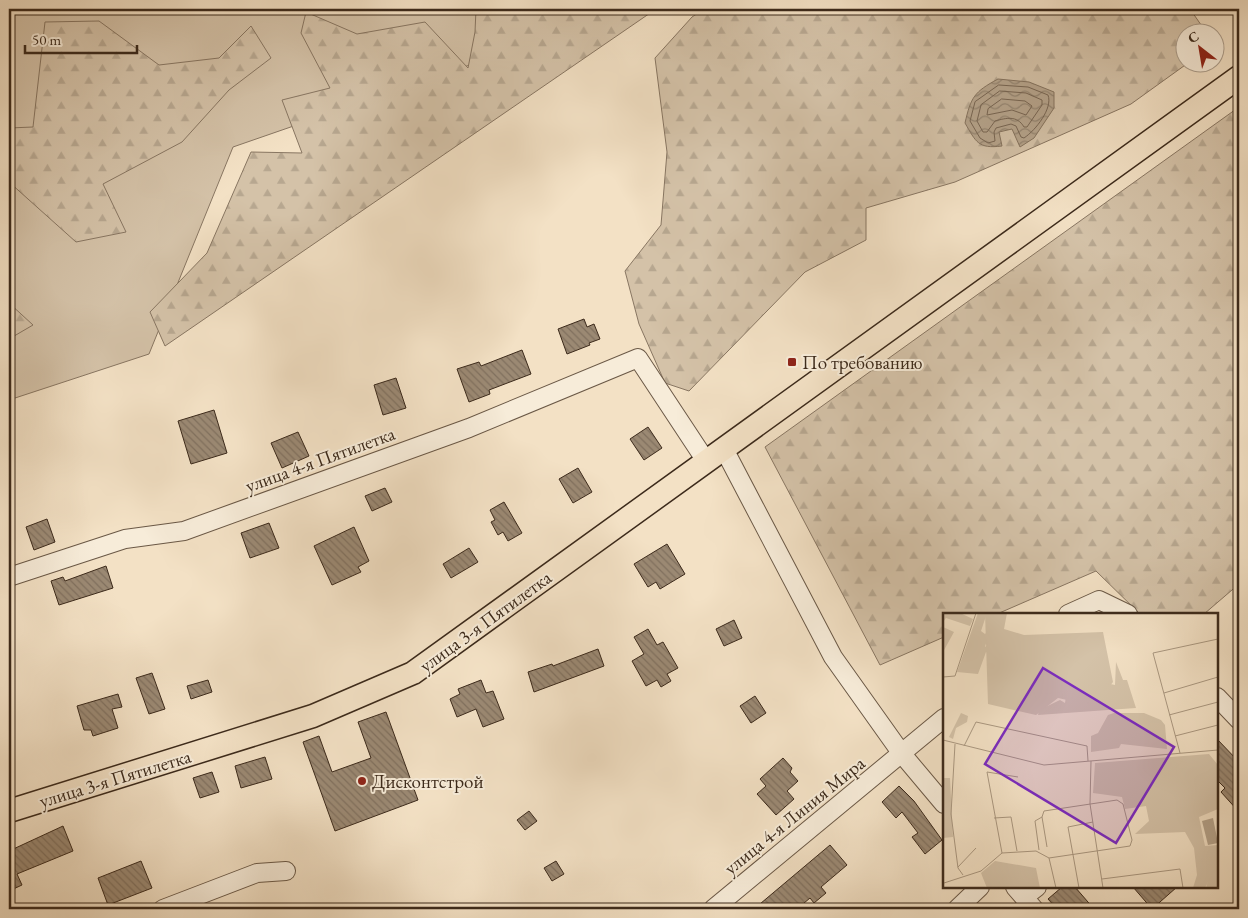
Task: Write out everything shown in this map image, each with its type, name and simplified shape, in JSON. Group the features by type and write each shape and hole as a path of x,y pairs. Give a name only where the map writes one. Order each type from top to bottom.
{"main road":[{"name":"улица 3-я Пятилетка","path":"9,811 312,716 413,673 1239,78"}],"street":[{"name":"улица 4-я Пятилетка","path":"9,577 125,539 184,531 468,428 638,358 715,455"},
{"path":"715,455 832,657 902,754 943,803"},
{"path":"1070,613 1099,600 1126,613"},
{"path":"1218,698 1239,720"},
{"name":"улица 4-я Линия Мира","path":"713,909 943,719"},
{"path":"163,909 257,873 286,871"},
{"path":"957,909 979,888"}],"green space":[{"path":"9,9 519,9 513,50 233,147 149,354 9,400"},
{"path":"476,9 656,9 165,346 150,312 207,253 251,152 302,153 282,100 330,88 301,33 306,12 357,34 425,22 468,68 475,32"},
{"path":"704,9 1190,9 1199,22 1176,22 1176,72 1131,104 955,182 866,208 866,240 805,272 689,391 665,383 639,324 625,271 661,225 667,152 655,58 692,17"},
{"path":"99,21 159,65 219,58 251,26 271,58 229,90 182,142 103,184 126,232 76,242 9,182 9,128 33,127 45,22"},
{"path":"1239,107 1239,584 1205,613 1139,613 1096,571 999,613 943,613 943,637 880,665 765,447"},
{"path":"9,303 33,325 9,339"}],"water":[{"path":"998,79 1029,82 1054,92 1054,108 1034,138 1020,147 1012,129 999,132 1002,146 994,147 979,143 965,123 969,107 975,96"}],"building":[{"path":"584,319 587,327 594,324 600,339 567,354 558,329"},
{"path":"522,350 531,374 489,390 490,394 469,402 457,369 479,362 481,366"},
{"path":"396,378 406,408 383,415 374,385"},
{"path":"214,410 227,453 191,464 178,421"},
{"path":"648,427 662,448 644,460 630,439"},
{"path":"298,432 309,456 282,468 271,443"},
{"path":"578,468 592,492 573,503 559,479"},
{"path":"385,488 392,502 372,511 365,496"},
{"path":"504,502 522,533 508,541 503,532 498,535 491,522 495,520 490,510"},
{"path":"47,519 55,542 34,550 26,527"},
{"path":"269,523 279,548 250,558 241,533"},
{"path":"354,527 369,561 358,567 361,572 332,585 314,546"},
{"path":"667,544 685,574 660,589 656,582 648,587 634,564"},
{"path":"469,548 478,562 451,578 443,564"},
{"path":"106,566 113,588 59,605 51,581 63,577 65,581"},
{"path":"734,620 742,638 724,646 716,629"},
{"path":"648,629 657,645 663,642 678,668 667,674 671,681 661,687 657,680 646,686 632,661 644,654 634,637"},
{"path":"598,649 604,666 534,692 528,672 552,664 553,666"},
{"path":"152,673 165,709 149,714 136,678"},
{"path":"208,680 212,692 191,699 187,686"},
{"path":"481,680 486,693 493,691 504,719 483,727 476,709 457,717 450,699 460,694 458,689"},
{"path":"118,694 122,707 112,709 118,728 93,736 91,730 84,730 77,706"},
{"path":"755,696 766,713 751,723 740,706"},
{"path":"386,712 418,800 335,831 303,742 319,736 332,772 371,758 358,722"},
{"path":"1218,740 1239,762 1239,812 1221,792 1225,788 1218,781"},
{"path":"265,757 272,779 241,788 235,766"},
{"path":"783,758 792,768 790,772 798,781 787,791 794,799 776,815 757,794 766,786 760,779"},
{"path":"212,772 219,792 200,798 193,778"},
{"path":"899,786 914,801 942,840 925,854 912,837 918,833 902,812 896,818 882,802"},
{"path":"529,811 537,821 525,830 517,820"},
{"path":"63,826 73,851 17,874 22,885 9,891 9,851"},
{"path":"830,845 847,865 821,887 826,893 814,903 810,898 797,909 754,909"},
{"path":"141,861 152,888 108,905 98,878"},
{"path":"556,861 564,874 552,881 544,868"},
{"path":"1061,888 1076,888 1094,909 1057,909 1048,899"},
{"path":"1134,888 1176,888 1152,909"}],"place":[{"name":"По требованию","path":"792,362"},
{"name":"Дисконтстрой","path":"362,781"}]}
